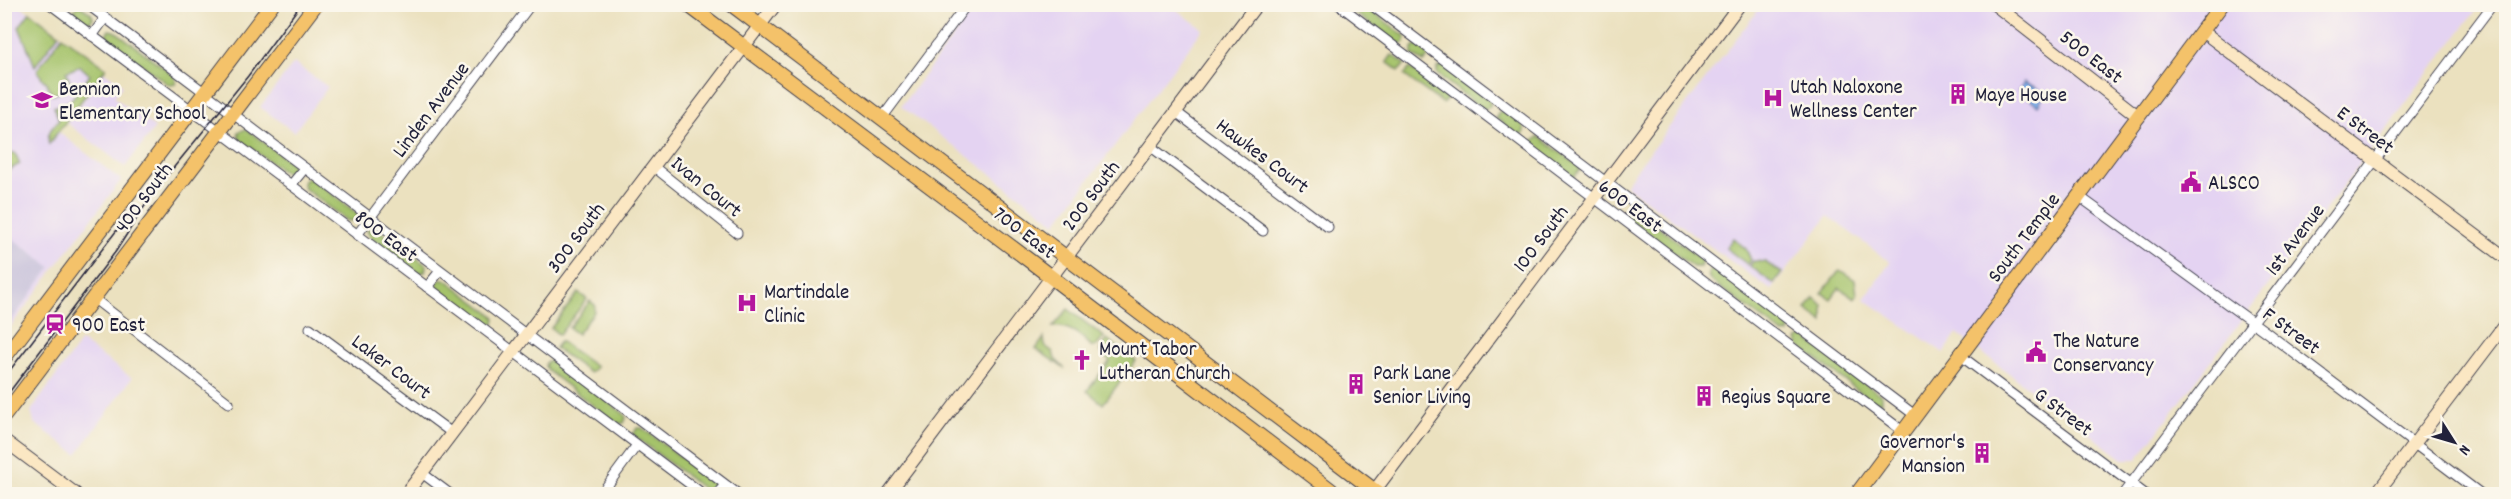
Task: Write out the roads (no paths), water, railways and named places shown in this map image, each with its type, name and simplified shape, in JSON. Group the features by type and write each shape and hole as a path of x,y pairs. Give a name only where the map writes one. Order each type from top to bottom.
{"main road":[{"name":"400 South","path":"4,358 272,4"},
{"name":"400 South","path":"4,416 316,4"},
{"name":"700 East","path":"687,4 1336,495"},
{"name":"700 East","path":"731,4 1375,493"},
{"name":"South Temple","path":"1857,495 2222,4"}],"street":[{"name":"800 East","path":"50,4 700,494"},
{"name":"800 East","path":"87,4 738,495"},
{"name":"Linden Avenue","path":"357,235 531,4"},
{"name":"300 South","path":"406,495 776,4"},
{"path":"882,118 967,4"},
{"name":"200 South","path":"888,495 1257,4"},
{"name":"600 East","path":"1338,4 1594,200 1904,432"},
{"name":"600 East","path":"1370,4 1916,416"},
{"name":"100 South","path":"1375,493 1740,4"},
{"name":"500 East","path":"1994,4 2139,117"},
{"name":"1st Avenue","path":"2123,495 2493,4"},
{"path":"92,36 105,18"},
{"name":"E Street","path":"2202,31 2506,258"},
{"path":"1403,54 1414,38"},
{"path":"1428,73 1439,57"},
{"path":"1488,119 1500,103"},
{"name":"Hawkes Court","path":"1176,112 1328,227"},
{"path":"1522,145 1534,130"},
{"path":"1150,146 1263,231"},
{"name":"Ivan Court","path":"654,167 737,234"},
{"path":"291,185 305,168"},
{"name":"F Street","path":"2079,197 2253,323 2481,495"},
{"path":"1698,278 1710,261"},
{"path":"427,287 440,271"},
{"path":"93,298 229,403"},
{"path":"2376,495 2506,323"},
{"name":"Laker Court","path":"310,328 452,433"},
{"path":"1788,345 1800,329"},
{"name":"G Street","path":"1961,356 2145,495"},
{"path":"624,435 636,418"},
{"path":"4,440 76,495"},
{"path":"601,495 637,445"},
{"path":"422,473 450,495"},
{"path":"717,495 725,485"}],"water":[{"path":"2024,82 2039,89 2043,97 2038,105 2019,90"}],"tram line":[{"path":"4,399 116,251 153,193 248,76 301,4"},
{"path":"4,378 136,205"}],"place":[{"name":"Maye House","path":"1958,94"},
{"name":"Utah Naloxone Wellness Center","path":"1773,98"},
{"name":"Bennion Elementary School","path":"42,100"},
{"name":"ALSCO","path":"2191,182"},
{"name":"Martindale Clinic","path":"747,303"},
{"name":"900 East","path":"55,324"},
{"name":"The Nature Conservancy","path":"2036,352"},
{"name":"Mount Tabor Lutheran Church","path":"1082,360"},
{"name":"Park Lane Senior Living","path":"1356,384"},
{"name":"Regius Square","path":"1704,396"},
{"name":"Governor's Mansion","path":"1982,453"}]}
